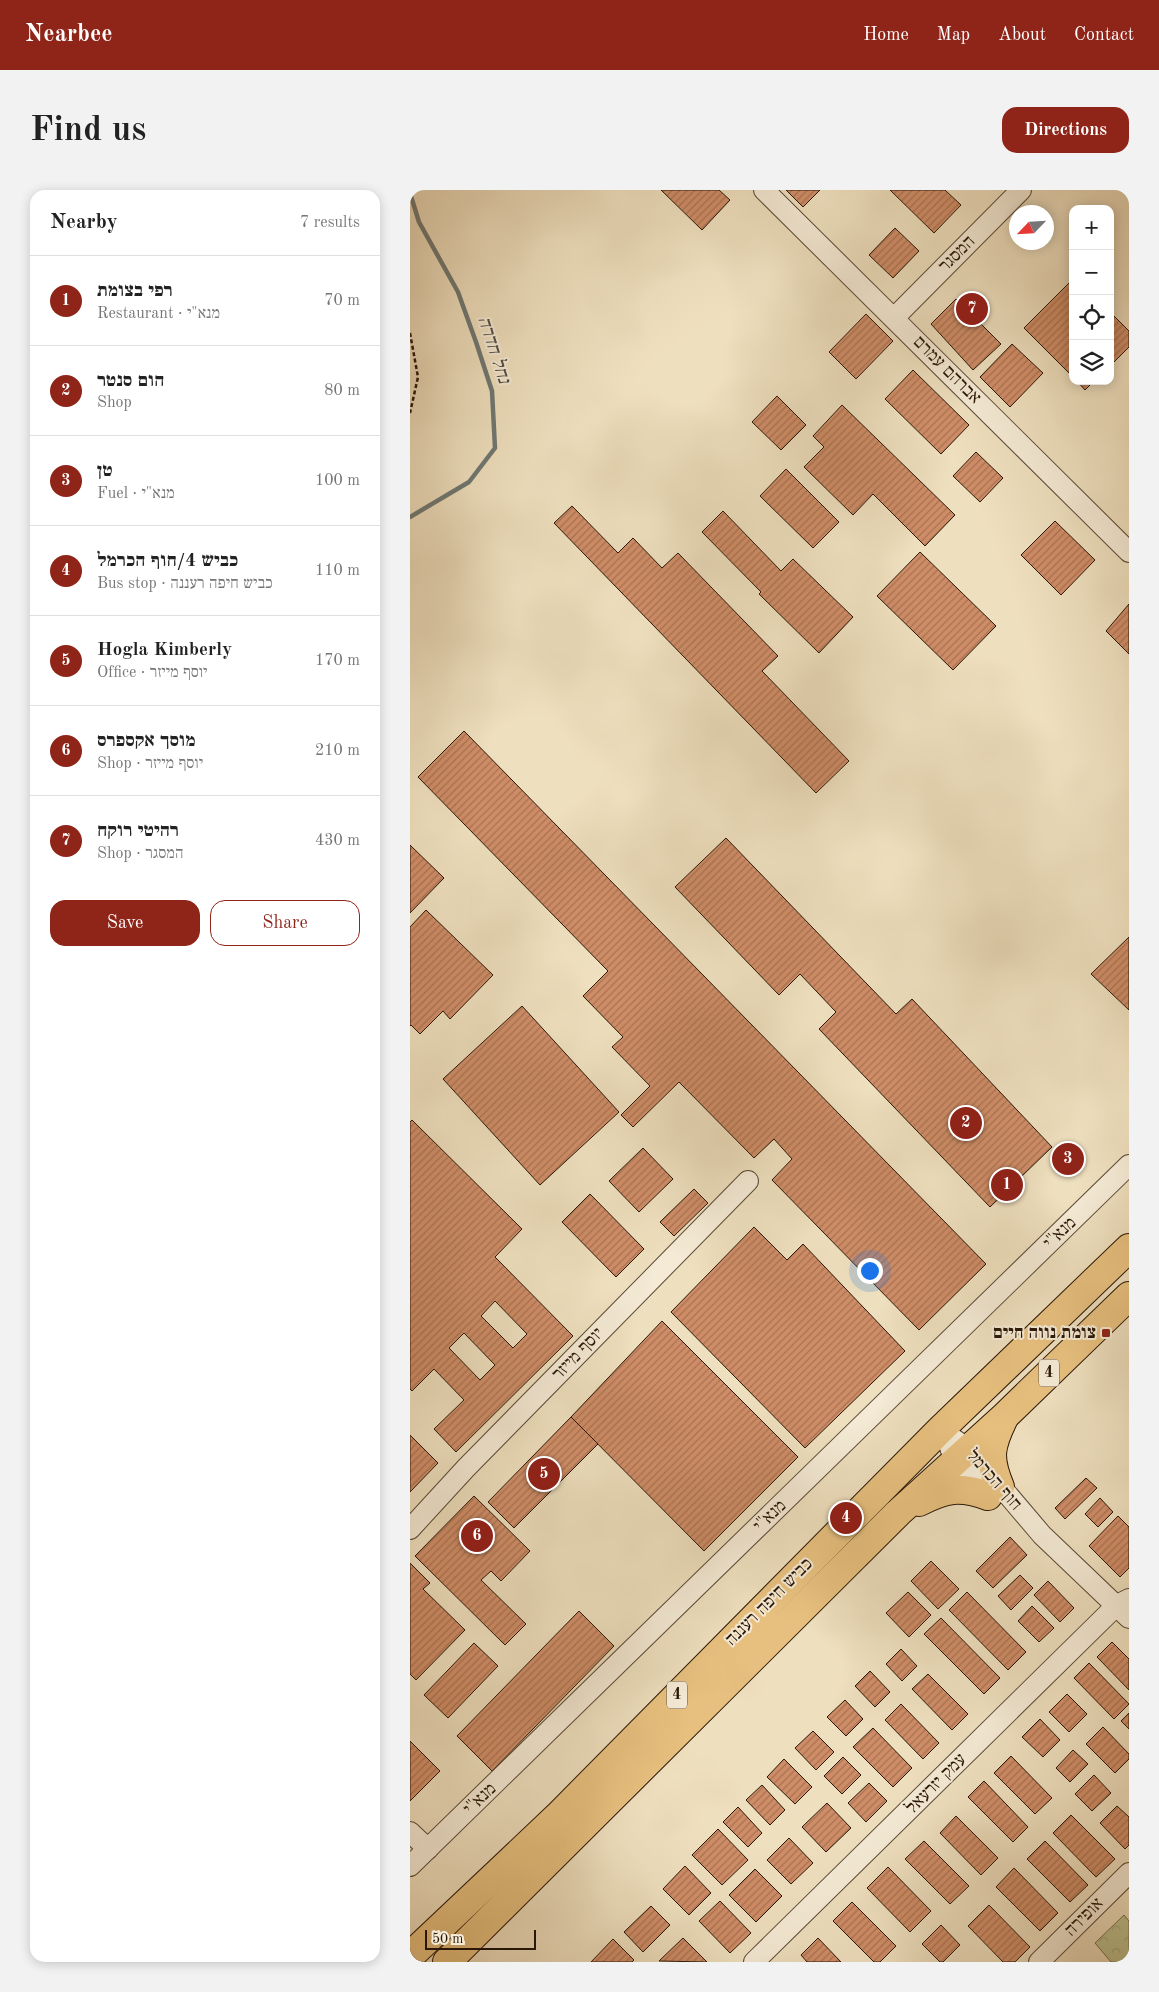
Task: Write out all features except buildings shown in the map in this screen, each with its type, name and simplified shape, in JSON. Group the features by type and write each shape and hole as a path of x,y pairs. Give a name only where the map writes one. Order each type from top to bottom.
{"highway":[{"name":"כביש חיפה רעננה","path":"410,1956 558,1816 940,1430 1129,1248"},
{"name":"כביש חיפה רעננה","path":"447,1962 898,1513 1005,1416 1129,1296"},
{"path":"898,1513 936,1493 955,1489 994,1491 991,1457 993,1440 1005,1416"}],"street":[{"name":"אברהם עמרם","path":"764,190 1127,544"},
{"name":"המסגר","path":"894,318 1020,190"},
{"name":"מנא\"י","path":"410,1866 1129,1165"},
{"name":"יוסף מייזר","path":"410,1529 466,1468 748,1181"},
{"name":"חוף הכרמל","path":"940,1430 994,1491 1125,1607"},
{"name":"עמק יזרעאל","path":"754,1962 1125,1607"},
{"path":"410,1832 428,1849"},
{"name":"אופירה","path":"1039,1962 1129,1873"}],"path":[{"path":"410,333 418,377 410,413"}],"green space":[{"path":"1124,1915 1129,1921 1129,1962 1111,1962 1095,1943"}],"waterway":[{"name":"נחל חדרה","path":"410,193 419,222 458,292 476,342 492,391 495,448 469,482 410,517"}],"place":[{"name":"רהיטי רוקח","path":"972,309"},
{"name":"הום סנטר","path":"966,1123"},
{"name":"טן","path":"1068,1159"},
{"name":"רפי בצומת","path":"1007,1185"},
{"name":"צומת נווה חיים","path":"1106,1333"},
{"name":"Hogla Kimberly","path":"544,1474"},
{"name":"כביש 4/חוף הכרמל","path":"846,1518"},
{"name":"מוסך אקספרס","path":"477,1536"}]}
